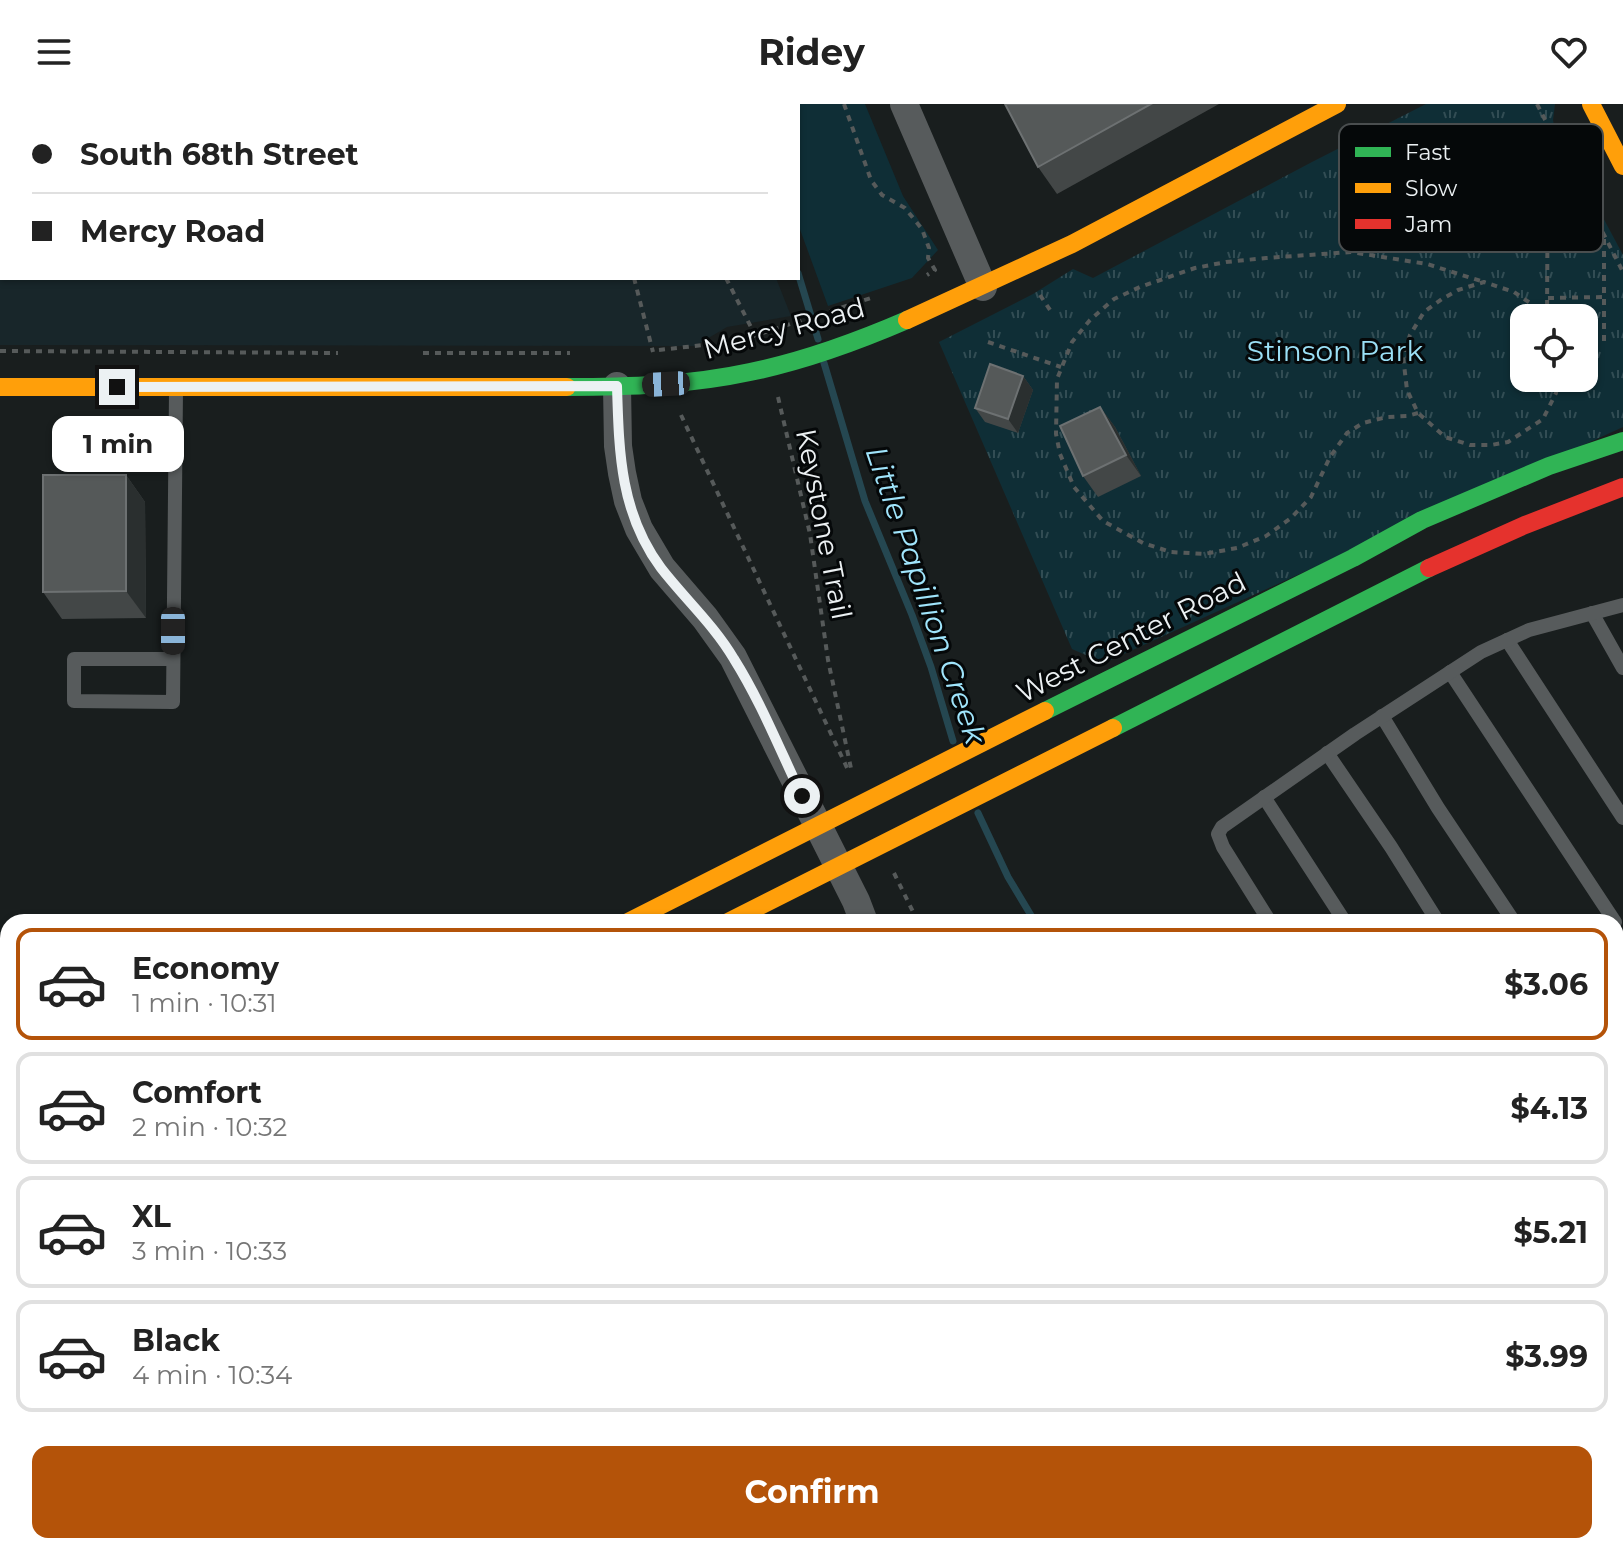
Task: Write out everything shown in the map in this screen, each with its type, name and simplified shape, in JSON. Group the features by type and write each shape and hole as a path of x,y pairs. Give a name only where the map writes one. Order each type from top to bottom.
{"main road":[{"name":"Mercy Road","path":"0,387 617,386 666,384 728,376 837,347 915,318 1026,268 1337,104"},
{"path":"1591,104 1601,124"},
{"path":"1603,127 1623,166"},
{"name":"West Center Road","path":"644,914 1353,558 1422,520 1523,476 1623,441"},
{"path":"745,914 1450,557 1561,509 1623,487"}],"street":[{"path":"904,104 983,287"},
{"path":"617,386 620,459 628,501 639,529 662,568 713,628 745,678 861,914"}],"lane":[{"path":"173,659 74,659 74,701 173,702 176,387"},
{"path":"65,459 176,459"},
{"path":"1265,914 1223,847 1218,834 1222,827 1327,753 1481,652 1529,630 1623,605"},
{"path":"1592,613 1623,668"},
{"path":"1507,640 1623,818"},
{"path":"1450,672 1610,914"},
{"path":"1382,716 1438,808 1509,914"},
{"path":"1327,753 1433,914"},
{"path":"1264,797 1340,914"}],"path":[{"path":"844,104 871,180 882,195 905,208 922,229 929,248 928,258 935,270 926,276"},
{"path":"1537,104 1547,124"},
{"path":"1604,237 1623,272"},
{"path":"1604,237 1604,345"},
{"path":"1418,413 1363,423 1347,433 1330,457 1311,497 1291,518 1266,536 1237,548 1204,554 1171,552 1143,543 1103,521 1074,487 1060,454 1056,434 1057,379 1072,342 1090,320 1114,299 1195,268 1266,258 1351,252 1427,264 1514,292 1532,304"},
{"path":"1548,304 1549,252"},
{"path":"634,280 652,351 666,384"},
{"path":"727,280 760,345"},
{"path":"1484,282 1442,299 1424,312 1410,335 1403,356 1407,390 1418,413 1445,437 1470,445 1508,442 1543,419 1556,392"},
{"path":"1037,290 1050,310"},
{"path":"739,340 884,294"},
{"path":"1548,298 1604,297"},
{"path":"652,351 725,342"},
{"path":"988,342 1061,367"},
{"path":"0,351 345,353"},
{"path":"424,353 580,355"},
{"name":"Keystone Trail","path":"666,384 855,785 828,660 810,534 776,390"}],"shaded area":[{"path":"0,280 777,280 791,316 727,327 695,346 0,345"}],"green space":[{"path":"800,104 865,104 903,196 938,250 912,278 828,306 800,229"},
{"name":"Stinson Park","path":"1426,104 1555,104 1554,124 1387,124"},
{"name":"Stinson Park","path":"1339,148 1339,252 1603,252 1603,218 1623,255 1623,427 1104,663 1072,649 939,342 1033,294 1073,269 1093,278"}],"building":[{"path":"1005,104 1151,104 1038,167"},
{"path":"990,364 1023,376 1008,419 975,408"},
{"path":"1100,407 1126,455 1083,476 1060,426"},
{"path":"43,475 126,475 126,591 43,592"}],"waterway":[{"name":"Little Papillion Creek","path":"800,280 818,339"},
{"name":"Little Papillion Creek","path":"824,363 865,501 912,615 953,741"},
{"name":"Little Papillion Creek","path":"978,813 1008,877 1030,914"}],"traffic: fast":[{"path":"567,387 659,384 750,372 830,350 907,320"},
{"path":"1045,711 1353,558 1422,520 1549,466 1623,441"},
{"path":"1113,728 1429,568"}],"traffic: slow":[{"path":"907,320 1072,244 1337,104"},
{"path":"1591,104 1601,124"},
{"path":"1603,127 1623,166"},
{"path":"0,387 567,387"},
{"path":"644,914 1045,711"},
{"path":"744,914 1113,728"}],"traffic: jam":[{"path":"1429,568 1525,525 1623,487"}],"route":[{"path":"117,387 617,386 620,459 628,501 639,529 662,568 705,618 733,657 802,796"}]}
